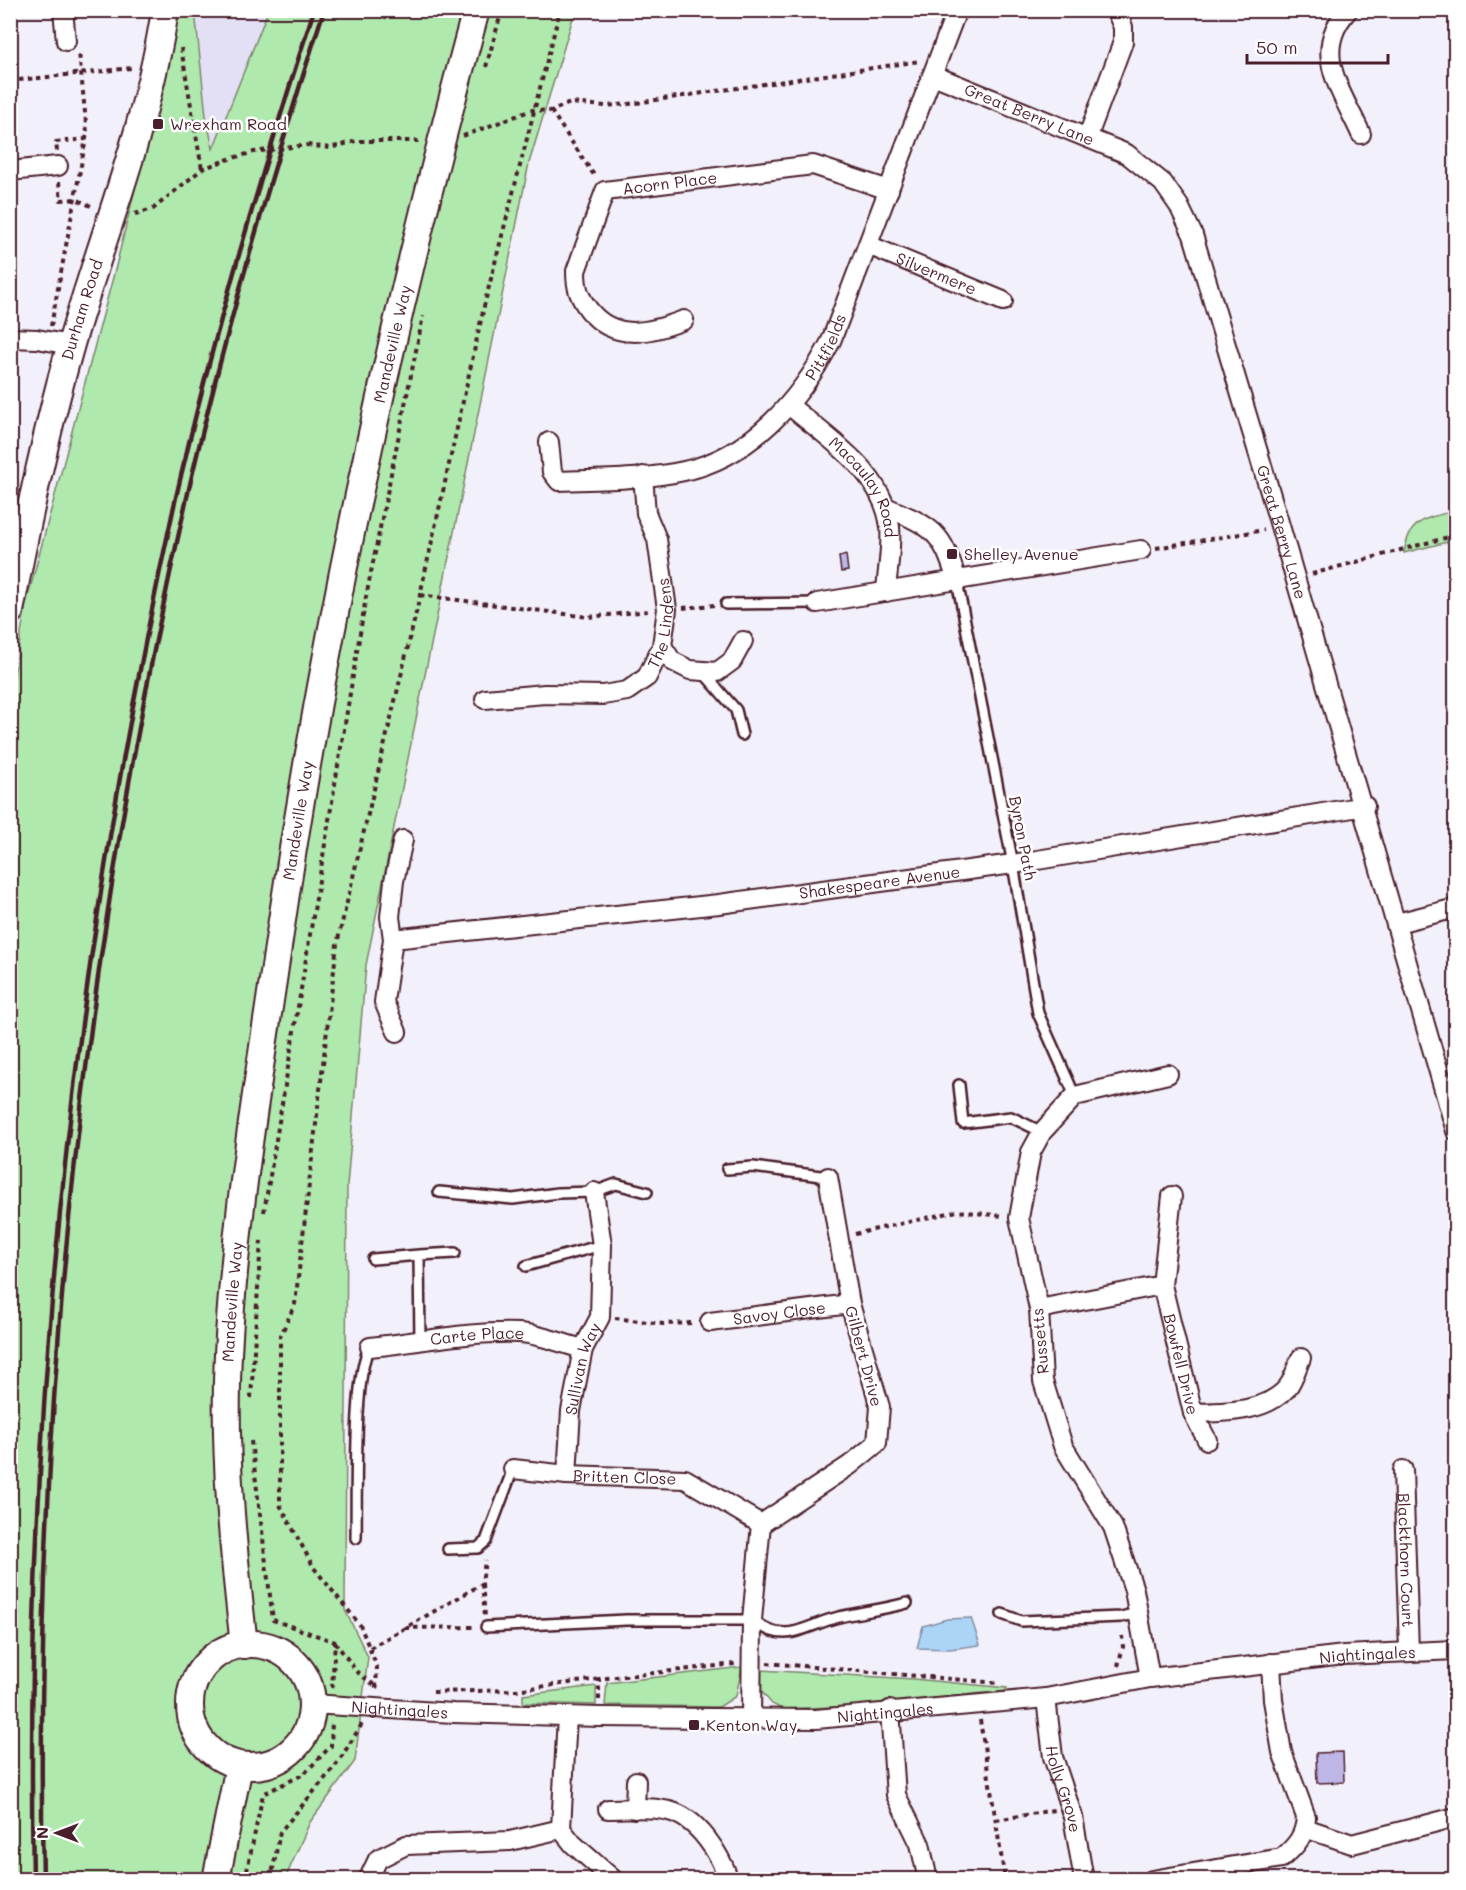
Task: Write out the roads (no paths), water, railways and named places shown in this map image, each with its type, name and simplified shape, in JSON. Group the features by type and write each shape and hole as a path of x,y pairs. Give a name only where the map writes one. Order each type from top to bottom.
{"main road":[{"name":"Durham Road","path":"10,611 38,476 60,343 111,214 154,66 165,10"},
{"name":"Mandeville Way","path":"244,1645 231,1538 227,1410 228,1352 246,1176 290,862 332,624 381,390 456,141 476,10"},
{"path":"244,1645 272,1648 286,1655 299,1668 322,1705 293,1749 268,1764 240,1766 221,1759 207,1747 196,1732 191,1717 190,1701 193,1686 202,1669 215,1656 228,1648 244,1645"},
{"path":"216,1880 240,1766"}],"street":[{"path":"63,10 66,41"},
{"name":"Pittfields","path":"549,442 552,472 560,481 685,471 710,462 756,436 789,405 820,362 831,341 957,10"},
{"path":"1088,136 1123,42 1123,27 1116,10"},
{"path":"1348,10 1331,34 1330,64 1361,134"},
{"name":"Great Berry Lane","path":"933,75 1088,136 1127,154 1163,183 1179,206 1193,235 1297,578 1365,806 1455,1131"},
{"path":"10,171 58,165"},
{"name":"Acorn Place","path":"684,320 661,329 631,333 610,329 596,318 580,297 576,285 576,271 605,192 806,165 889,190"},
{"name":"Silvermere","path":"868,245 1003,301"},
{"path":"10,338 60,343"},
{"name":"Macaulay Road","path":"789,405 854,460 878,488 886,507 890,529 886,592"},
{"name":"The Lindens","path":"485,699 545,694 603,695 627,691 647,677 662,646 667,609 657,539 646,513 642,476"},
{"path":"886,507 931,529 948,549 957,581"},
{"path":"817,603 1140,550"},
{"path":"662,646 672,661 690,670 717,672 732,661 743,641"},
{"name":"Shakespeare Avenue","path":"393,939 719,904 1013,864 1365,806"},
{"path":"398,1032 384,1002 393,939 391,908 403,840"},
{"path":"1396,923 1455,908"},
{"path":"1075,1096 1168,1074"},
{"name":"Russetts","path":"1075,1096 1042,1132 1031,1152 1019,1218 1039,1310 1043,1381 1063,1446 1113,1527 1134,1590 1130,1615 1150,1678"},
{"name":"Gilbert Drive","path":"761,1524 850,1465 877,1443 880,1407 850,1304 828,1178"},
{"name":"Sullivan Way","path":"567,1476 571,1411 583,1349 600,1317 602,1245 594,1192"},
{"name":"Bowfell Drive","path":"1173,1196 1162,1285 1193,1413 1207,1440"},
{"path":"1039,1310 1162,1285"},
{"name":"Savoy Close","path":"710,1322 850,1304"},
{"name":"Carte Place","path":"370,1347 420,1342 444,1336 521,1333 583,1349"},
{"path":"1193,1413 1221,1412 1268,1404 1288,1387 1301,1358"},
{"name":"Britten Close","path":"513,1469 567,1476 684,1479 761,1524"},
{"name":"Blackthorn Court","path":"1403,1470 1409,1650"},
{"path":"751,1720 752,1620 761,1524"},
{"name":"Nightingales","path":"322,1705 600,1717 816,1719 890,1710 1046,1698 1150,1678 1271,1663 1409,1650 1455,1650"},
{"path":"1152,1880 1282,1858 1297,1846 1305,1828 1306,1818 1282,1752 1273,1700 1271,1663"},
{"name":"Holly Grove","path":"1046,1698 1053,1757 1071,1808 1084,1880"},
{"path":"890,1710 896,1795 920,1844 928,1880"},
{"path":"567,1716 561,1829 573,1844 614,1880"},
{"path":"635,1809 636,1781"},
{"path":"608,1809 671,1811 693,1824 707,1840 729,1880"},
{"path":"1305,1828 1352,1844 1455,1817"},
{"path":"368,1880 378,1859 406,1845 510,1841 561,1829"}],"lane":[{"name":"Byron Path","path":"957,581 1013,864 1038,1013 1075,1096"},
{"path":"726,604 817,603"},
{"path":"701,671 736,710 742,735"},
{"path":"959,1085 963,1123 1011,1118 1042,1132"},
{"path":"727,1169 753,1167 828,1178"},
{"path":"439,1192 513,1199 558,1193 594,1192 616,1184 647,1192"},
{"path":"526,1266 602,1245"},
{"path":"373,1259 455,1253"},
{"path":"419,1255 420,1342"},
{"path":"356,1538 360,1386 363,1356 370,1347"},
{"path":"448,1549 478,1548 486,1541 513,1469"},
{"path":"486,1628 626,1620 752,1620 766,1631 798,1631 835,1618 907,1604"},
{"path":"1002,1614 1021,1621 1130,1615"}],"water":[{"path":"971,1618 980,1645 950,1649 917,1648 923,1626 947,1619"}],"railway":[{"path":"33,1880 32,1707 37,1534 47,1361 63,1189 83,1017 109,846 139,675 174,506 204,381 238,256 314,10"},
{"path":"43,1880 42,1708 47,1535 57,1362 72,1188 93,1016 118,844 149,674 215,381 285,133 324,10"}],"place":[{"name":"Wrexham Road","path":"158,124"},
{"name":"Shelley Avenue","path":"952,554"},
{"name":"Kenton Way","path":"694,1725"}]}
